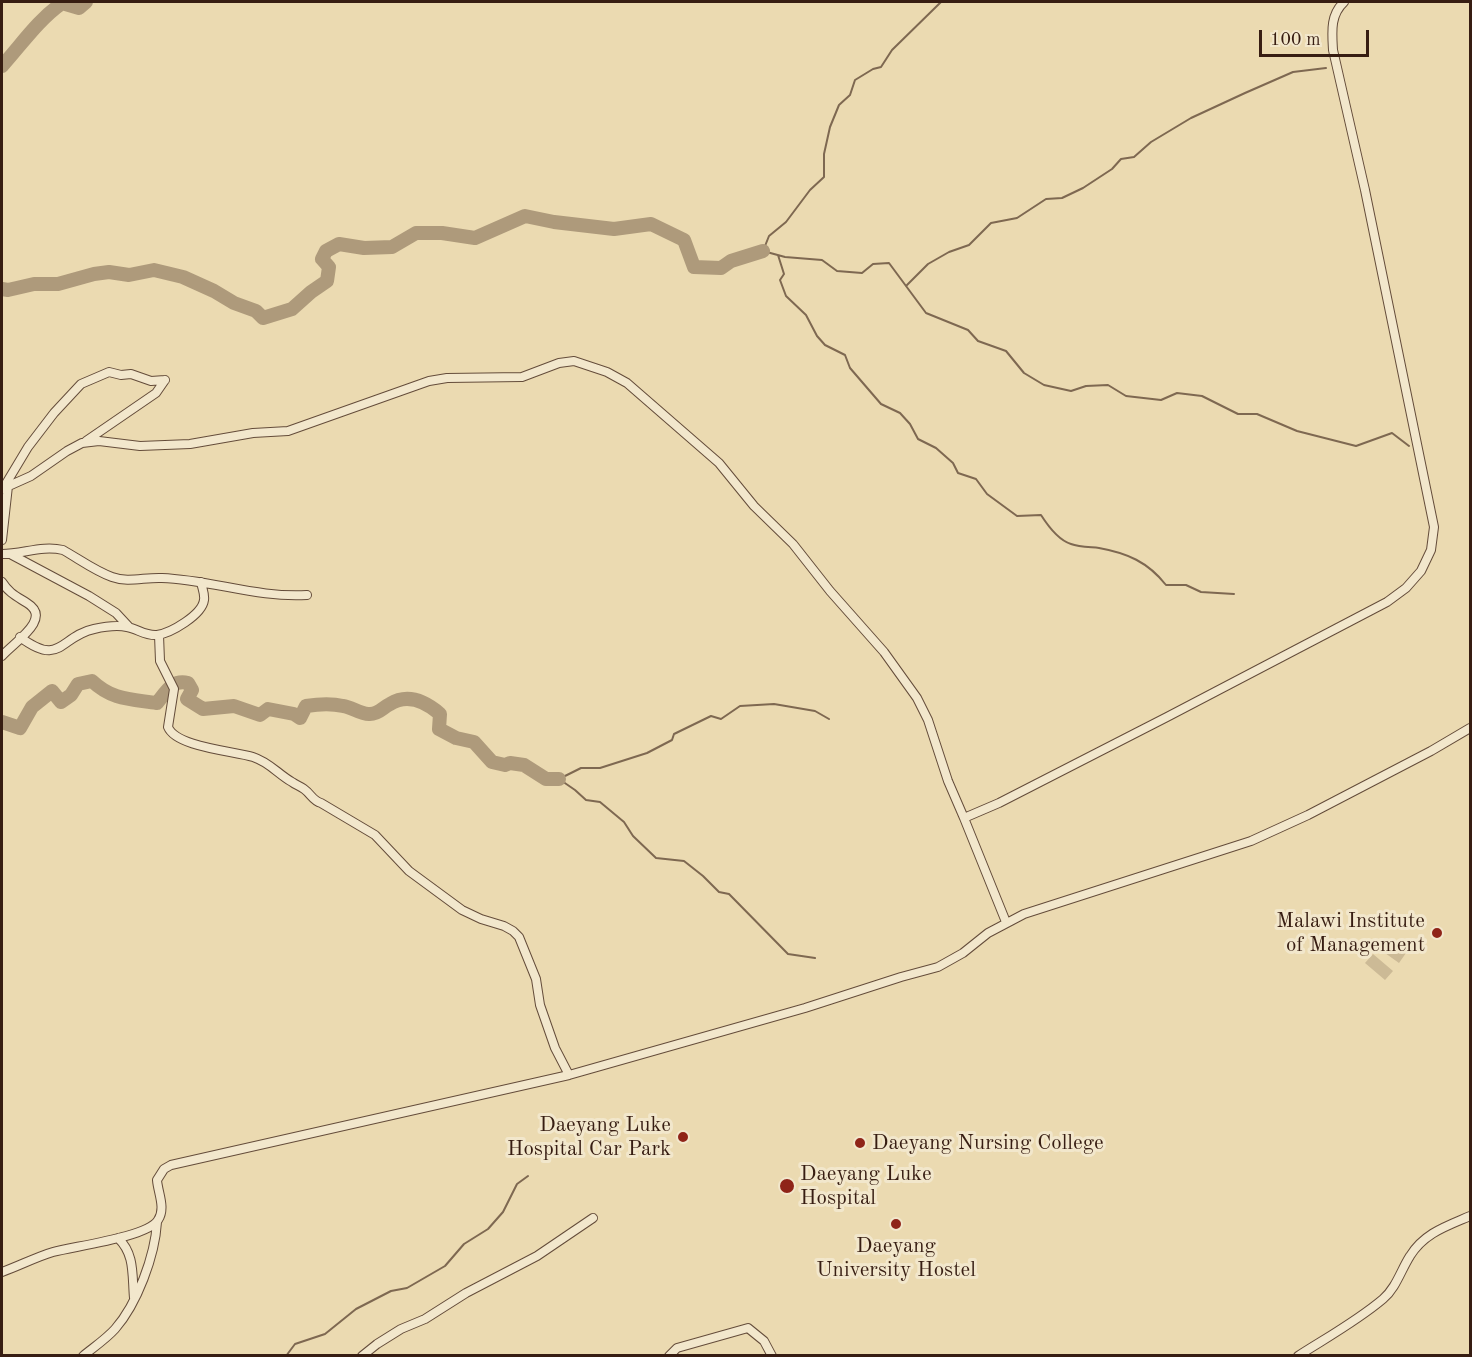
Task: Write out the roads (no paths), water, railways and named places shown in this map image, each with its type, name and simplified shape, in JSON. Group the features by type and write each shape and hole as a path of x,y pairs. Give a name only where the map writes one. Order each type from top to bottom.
{"street":[{"path":"964,818 999,803 1158,722 1387,602 1414,580 1427,561 1434,538 1434,527 1423,467 1333,50 1332,28 1335,14 1344,2"},
{"path":"82,443 99,441 140,446 190,444 253,433 288,431 429,381 447,378 522,377 568,361 607,372 627,383 718,463 754,506 793,544 830,591 884,652 917,698 928,720 948,781 1006,922"},
{"path":"2,540 4,488 28,447 54,413 81,384 110,372 121,375 130,374 151,381 165,380 156,393 82,443 41,470 4,488"},
{"path":"6,554 55,548 63,550 113,578 161,577 238,588 258,594 287,597 307,595"},
{"path":"6,554 89,596 116,613 129,627 138,632 159,635 182,624 201,608 204,600 201,582"},
{"path":"2,582 10,594 33,608 37,616 35,624 20,638 6,646 2,656"},
{"path":"20,638 42,651 56,649 93,629 129,627"},
{"path":"159,635 160,661 174,689 168,727 170,732 181,740 248,756 271,765 292,783 305,790 314,800 375,835 409,871 454,904 471,915 513,931 523,945 536,979 540,1005 555,1048 569,1075"},
{"path":"83,1356 115,1330 134,1299 155,1246 157,1222 162,1208 157,1180 164,1169 171,1165 569,1075 805,1008 901,976 938,967 951,961 988,933 1024,914 1251,841 1308,815 1431,751 1470,728"},
{"path":"1298,1356 1384,1299 1421,1241 1434,1232 1470,1216"},
{"path":"362,1356 401,1329 425,1319 466,1293 537,1256 593,1218"},
{"path":"2,1272 53,1252 141,1232 157,1222"},
{"path":"117,1238 125,1245 132,1261 134,1299"},
{"path":"669,1356 677,1348 748,1328 764,1341 772,1356"}],"waterway":[{"path":"2,66 37,25 62,3 79,8 86,2"},
{"path":"941,2 892,50 881,67 855,80 850,95 839,105 830,127 824,154 824,177 810,190 786,222 769,236 763,251 785,257 822,260 837,271 862,273 873,264 889,263 926,313 968,330 978,341 1006,351 1024,373 1044,385 1071,391 1086,386 1108,385 1126,396 1161,400 1177,393 1202,396 1238,414 1257,414 1297,431 1356,446 1392,433 1409,446"},
{"path":"906,286 928,264 949,252 969,245 991,223 1017,218 1046,199 1062,198 1083,188 1112,169 1121,159 1134,157 1151,142 1191,118 1293,72 1326,68"},
{"path":"2,289 8,290 34,284 58,284 109,272 129,275 154,270 183,277 234,303 256,311 263,318 292,309 327,281 329,267 322,259 326,251 339,244 364,248 392,247 416,233 442,233 475,238 525,216 614,229 651,224 684,240 694,267 721,268 731,261 763,251"},
{"path":"778,255 784,274 780,280 786,296 806,315 817,336 825,345 845,355 850,368 881,404 900,413 910,424 918,439 936,448 953,463 958,473 976,479 987,494 1017,516 1041,515 1054,532 1066,542 1128,556 1152,570 1166,585 1186,585 1201,592 1234,594"},
{"path":"2,722 20,728 32,707 52,691 61,702 71,695 78,684 92,681 114,695 157,703 174,685 182,682 188,683 192,690 187,699 203,709 234,706 260,715 268,709 294,714 300,718 306,706 334,704 373,714 397,701 410,699 435,710 440,714 439,729 456,738 474,742 492,762 524,765 546,779 559,779"},
{"path":"815,958 788,954 729,894 719,892 684,861 656,858 633,836 624,822 600,802 586,800 559,779 581,768 600,768 647,753 672,740 674,734 711,716 721,719 740,706 774,704 815,711 829,719"},
{"path":"286,1356 295,1344 325,1334 356,1309 391,1291 407,1288 445,1266 464,1244 488,1229 503,1212 517,1184 528,1176"}],"place":[{"name":"Malawi Institute of Management","path":"1437,933"},
{"name":"Daeyang Luke Hospital Car Park","path":"683,1137"},
{"name":"Daeyang Nursing College","path":"860,1143"},
{"name":"Daeyang Luke Hospital","path":"787,1186"},
{"name":"Daeyang University Hostel","path":"896,1224"}]}
